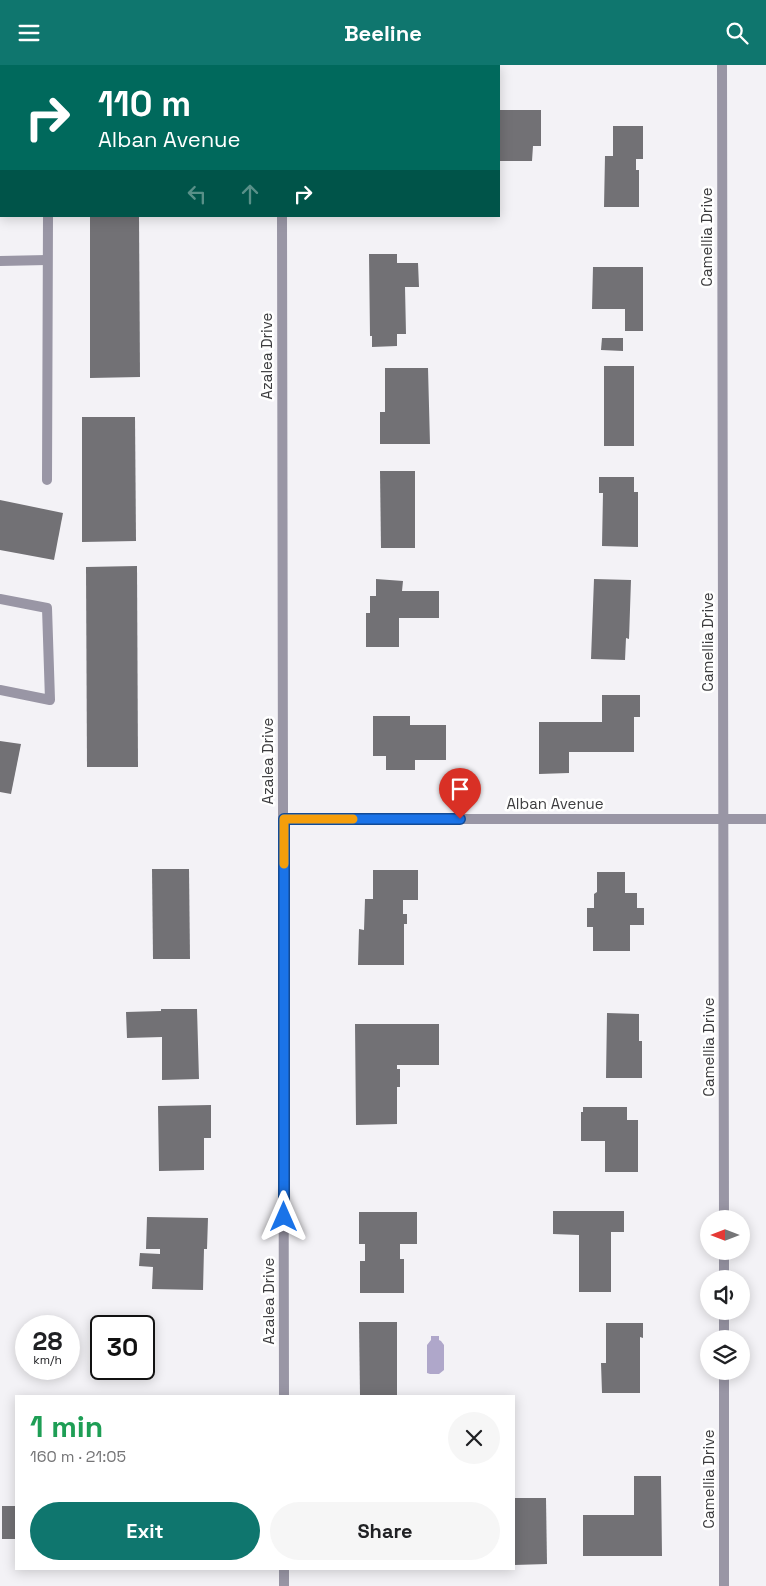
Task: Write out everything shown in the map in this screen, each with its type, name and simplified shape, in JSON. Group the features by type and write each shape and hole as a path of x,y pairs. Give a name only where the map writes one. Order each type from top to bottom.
{"street":[{"name":"Camellia Drive","path":"722,65 724,1210"},
{"path":"47,480 48,217"},
{"name":"Azalea Drive","path":"282,217 284,1395"},
{"path":"0,261 47,260"},
{"path":"0,599 47,608 50,700 0,690"},
{"name":"Alban Avenue","path":"284,819 766,819"},
{"name":"Camellia Drive","path":"724,1380 724,1586"},
{"path":"284,1570 284,1586"}],"shaded area":[{"path":"431,1336 439,1336 439,1340 444,1345 444,1370 439,1374 427,1373 427,1345 431,1340"}],"building":[{"path":"500,110 541,110 541,146 533,146 532,161 500,161"},
{"path":"613,126 643,126 643,159 636,159 636,170 639,170 639,207 604,207 605,156 613,156"},
{"path":"90,217 139,217 140,377 90,378"},
{"path":"369,254 397,254 397,263 418,263 419,287 405,287 406,334 397,334 397,346 372,347 372,336 370,336"},
{"path":"593,267 643,267 643,331 625,331 625,309 592,309"},
{"path":"602,338 623,338 623,351 601,350"},
{"path":"604,366 634,366 634,446 604,446"},
{"path":"385,368 428,368 430,444 380,444 380,412 385,412"},
{"path":"82,417 135,417 136,541 82,542"},
{"path":"380,471 415,471 415,548 381,548"},
{"path":"599,477 634,477 634,492 638,492 638,547 602,546 603,493 599,493"},
{"path":"0,500 63,513 54,560 0,550"},
{"path":"137,566 138,767 87,767 86,567"},
{"path":"376,579 403,581 402,591 439,591 439,618 399,618 399,647 366,647 366,613 370,613 370,596 376,596"},
{"path":"594,579 631,580 629,639 626,638 625,660 591,659"},
{"path":"602,695 640,695 640,717 634,717 634,752 569,752 569,773 539,774 539,722 602,722"},
{"path":"373,716 410,716 410,725 446,725 446,760 415,760 415,770 386,770 386,756 373,756"},
{"path":"0,741 21,744 11,794 0,792"},
{"path":"152,869 189,869 190,959 153,959"},
{"path":"373,870 418,870 418,900 403,900 403,914 407,914 407,924 404,924 404,965 358,965 359,929 364,930 365,899 373,899"},
{"path":"597,872 625,872 625,893 637,893 637,908 644,908 644,925 630,925 630,951 593,951 593,927 587,927 587,908 594,908 594,894 597,892"},
{"path":"161,1009 197,1009 199,1079 162,1080 162,1037 127,1038 126,1012 161,1011"},
{"path":"607,1013 639,1014 639,1041 642,1041 642,1078 606,1078"},
{"path":"355,1024 439,1024 439,1065 397,1065 397,1069 400,1069 400,1087 397,1087 397,1124 356,1125"},
{"path":"211,1105 211,1138 204,1138 204,1170 159,1171 158,1106"},
{"path":"583,1107 627,1107 627,1120 638,1120 638,1172 605,1172 605,1141 581,1141 581,1112 583,1112"},
{"path":"553,1211 624,1211 624,1232 611,1232 611,1292 579,1292 579,1235 553,1234"},
{"path":"359,1212 417,1212 417,1244 400,1244 400,1259 404,1259 404,1293 360,1293 360,1261 365,1261 365,1244 359,1244"},
{"path":"147,1217 208,1218 207,1249 204,1249 203,1290 152,1289 153,1267 139,1266 140,1253 160,1254 160,1249 146,1249"},
{"path":"359,1322 397,1322 397,1395 360,1395"},
{"path":"606,1323 643,1323 643,1338 640,1337 640,1393 602,1393 601,1363 606,1363"},
{"path":"634,1476 661,1476 662,1556 583,1556 583,1515 634,1515"},
{"path":"515,1498 546,1498 547,1564 515,1565"},
{"path":"2,1506 15,1506 15,1539 2,1539"}],"slow traffic":[{"path":"284,864 284,819 353,819"}],"route":[{"path":"284,1217 284,819 460,819"}]}
